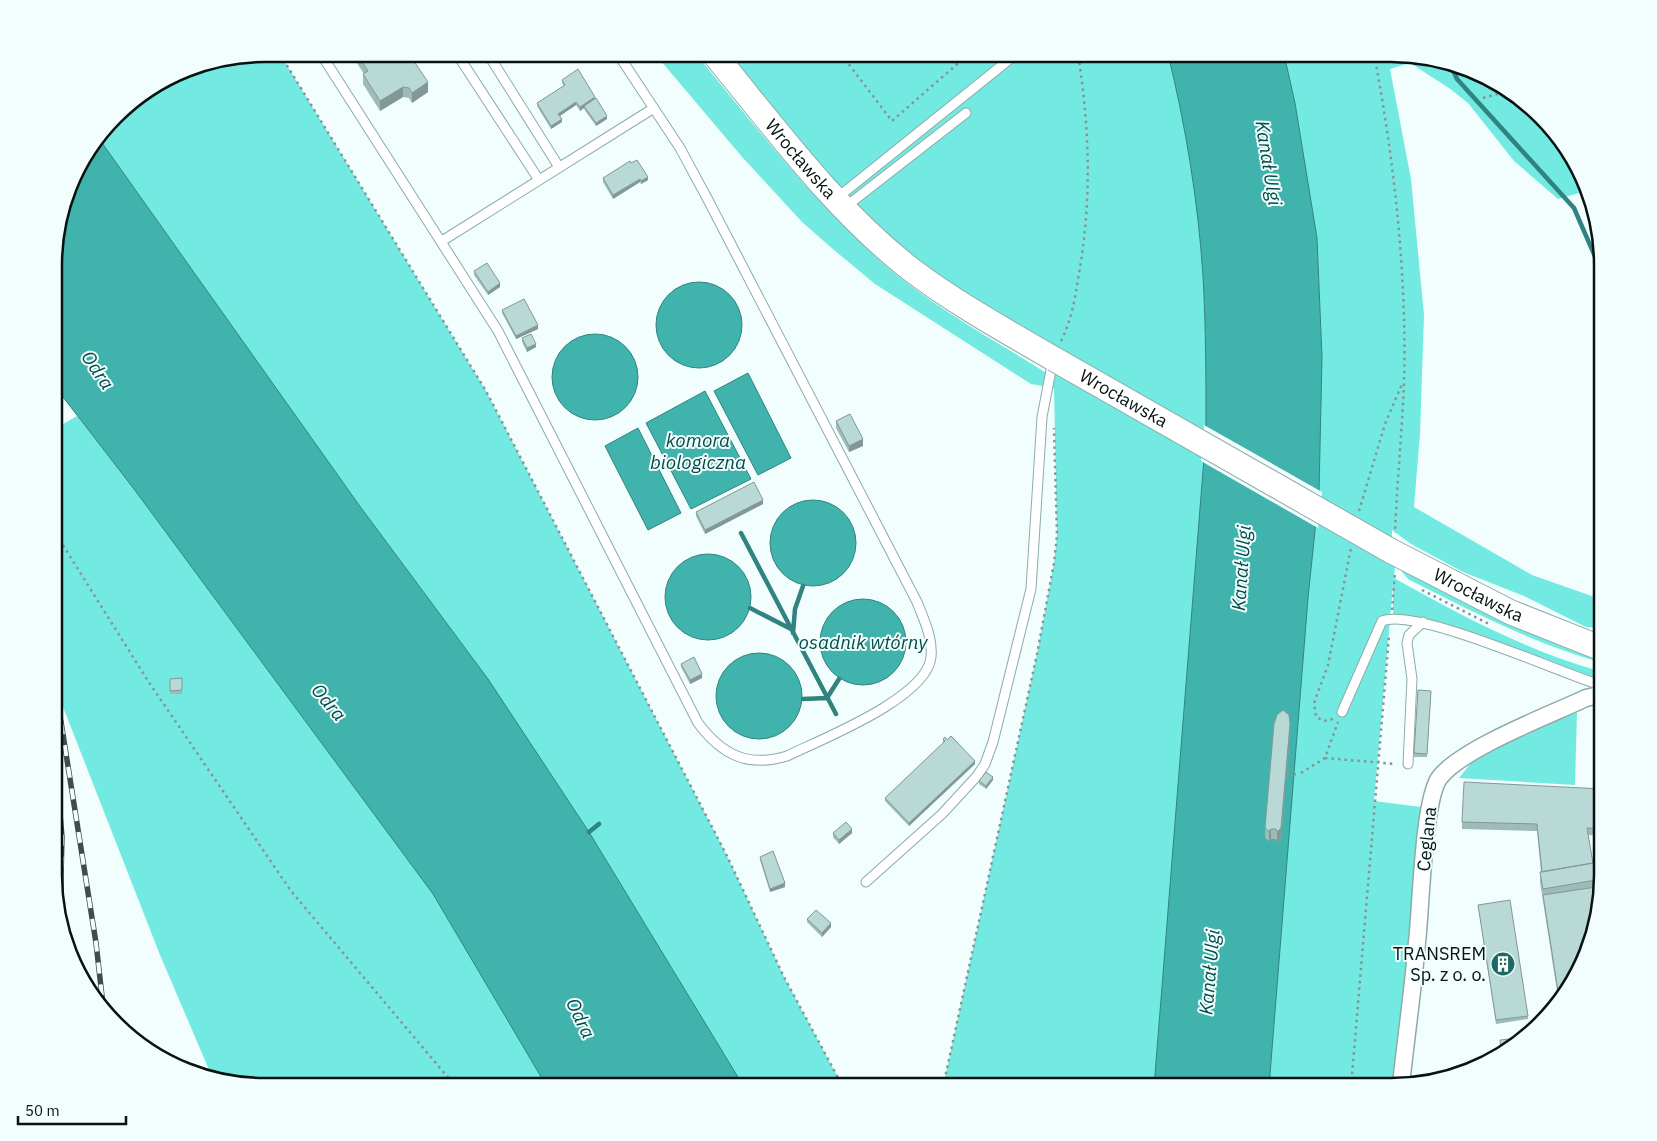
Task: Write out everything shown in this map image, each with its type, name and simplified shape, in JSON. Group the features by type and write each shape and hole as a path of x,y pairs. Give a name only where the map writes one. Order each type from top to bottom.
{"main road":[{"name":"Wrocławska","path":"721,62 839,204 912,270 964,306 1055,354 1394,552 1510,612 1594,645"}],"street":[{"name":"Ceglana","path":"1402,1078 1429,808 1439,778 1454,764 1475,750 1586,698 1594,696"}],"lane":[{"path":"326,62 498,331 698,723 718,745 740,758 750,761 774,760 787,756 894,702 918,683 926,671 931,658 928,630 917,602 707,198 680,148 623,62"},
{"path":"463,62 539,180"},
{"path":"493,62 559,167"},
{"path":"839,204 1007,62"},
{"path":"442,241 654,108"},
{"path":"839,204 966,113"},
{"path":"866,882 942,814 977,776 988,757 1031,589 1042,417 1055,354"},
{"path":"1342,712 1382,621 1391,617 1423,622 1594,683"},
{"path":"1408,764 1412,679 1407,643 1409,635 1423,622"}],"path":[{"path":"285,62 486,391 723,847 784,977 838,1078"},
{"path":"847,62 892,121 961,62"},
{"path":"1055,354 1065,333 1073,307 1082,261 1089,185 1088,119 1079,62"},
{"path":"1352,1078 1391,617 1404,380 1398,240 1390,151 1375,62"},
{"path":"1483,98 1499,94"},
{"path":"1358,514 1385,424 1404,380"},
{"path":"945,1078 1037,654 1054,563 1057,535 1054,427"},
{"path":"1342,712 1334,719 1324,721 1316,717 1314,703 1328,665 1353,541"},
{"path":"62,544 148,681 291,891 448,1078"},
{"path":"1287,773 1300,774 1324,758 1342,712"},
{"path":"1324,758 1377,764 1408,764"}],"shaded area":[{"path":"285,62 486,391 727,856 784,977 838,1078 739,1078 589,832 488,679 359,505 103,144 122,122 142,104 176,83 200,73 239,64"},
{"path":"662,62 703,62 764,137 834,217 886,266 945,310 1053,377 1057,349 985,307 911,254 865,216 733,62 1170,62 1190,164 1201,248 1205,315 1206,433 1155,1078 945,1078 1037,654 1054,563 1057,535 1054,388 1031,384 875,284 802,222 743,158"},
{"path":"1286,62 1409,63 1390,69 1411,179 1424,315 1420,434 1414,507 1532,575 1594,597 1594,627 1586,627 1524,596 1463,572 1411,544 1392,530 1392,551 1396,553 1394,578 1495,631 1548,654 1594,669 1594,679 1434,622 1393,614 1393,585 1374,801 1429,808 1402,1078 1270,1078 1308,598 1319,492 1322,357 1317,238 1295,103"},
{"path":"1411,63 1431,66 1457,73 1481,83 1515,104 1553,142 1574,176 1581,192 1558,199 1514,161 1468,103 1449,88"},
{"path":"77,416 134,489 433,894 542,1078 252,1078 210,1071 160,955 62,704 62,425"},
{"path":"1398,567 1466,604 1528,631 1594,656 1594,660 1528,637 1479,615 1408,579"},
{"path":"1577,712 1575,785 1459,778 1475,758"}],"water":[{"name":"Kanał Ulgi","path":"1170,62 1286,62 1295,103 1317,238 1322,357 1319,492 1308,598 1270,1078 1155,1078 1206,433 1205,315 1201,248 1190,164"},
{"name":"Odra","path":"103,144 359,505 488,679 589,832 739,1078 542,1078 433,894 134,489 62,396 62,266 66,226 73,200 83,176"},
{"path":"691,282 707,282 716,285 730,294 739,308 742,325 739,342 730,356 716,365 707,368 691,368 675,361 663,349 656,333 656,317 663,301 675,289"},
{"path":"587,334 603,334 612,337 626,346 635,360 638,377 635,394 626,408 612,417 603,420 587,420 571,413 559,401 552,385 552,369 559,353 571,341"},
{"name":"komora biologiczna","path":"748,373 791,458 758,475 714,391"},
{"name":"komora biologiczna","path":"705,391 751,479 691,509 646,423"},
{"name":"komora biologiczna","path":"638,428 681,513 648,530 605,446"},
{"name":"osadnik wtórny","path":"805,500 821,500 830,503 844,512 853,526 856,543 853,560 844,574 830,583 821,586 805,586 789,579 777,567 770,551 770,535 777,519 789,507"},
{"path":"700,554 716,554 725,557 739,566 748,580 751,597 748,614 739,628 725,637 716,640 700,640 684,633 672,621 665,605 665,589 672,573 684,561"},
{"name":"osadnik wtórny","path":"855,599 871,599 880,602 894,611 903,625 906,642 903,659 894,673 880,682 871,685 855,685 839,678 827,666 820,650 820,634 827,618 839,606"},
{"name":"osadnik wtórny","path":"751,653 767,653 776,656 790,665 799,679 802,696 799,713 790,727 776,736 767,739 751,739 735,732 723,720 716,704 716,688 723,672 735,660"}],"pier":[{"path":"1204,425 1322,492 1318,528 1201,461"}],"building":[{"path":"362,62 414,62 428,82 412,93 409,88 403,87 380,101 363,74 368,71"},
{"path":"578,69 595,97 580,107 576,102 558,114 562,119 551,126 537,103 565,85 562,80"},
{"path":"596,98 607,116 596,123 584,106"},
{"path":"637,160 648,177 641,181 640,179 613,195 603,178 630,161 631,163"},
{"path":"487,263 500,283 488,292 474,271"},
{"path":"524,299 538,325 516,336 502,310"},
{"path":"531,334 536,344 527,348 522,338"},
{"path":"850,414 863,439 849,446 836,421"},
{"path":"754,482 763,500 705,530 696,512"},
{"path":"694,657 702,674 690,680 681,664"},
{"path":"182,678 182,690 170,691 170,679"},
{"path":"1418,690 1431,691 1427,754 1414,753"},
{"path":"1283,710 1289,715 1290,724 1281,828 1277,832 1276,829 1269,831 1265,828 1274,724 1277,715"},
{"path":"951,736 975,761 909,823 885,798 945,741 943,739 945,737 947,740"},
{"path":"986,772 993,777 986,786 979,781"},
{"path":"1464,782 1594,789 1594,828 1587,828 1593,863 1542,872 1537,824 1462,822"},
{"path":"846,822 852,829 839,840 833,833"},
{"path":"773,851 785,883 770,889 760,857"},
{"path":"1593,863 1594,880 1543,889 1540,872"},
{"path":"1594,887 1591,915 1584,941 1574,965 1558,991 1543,895"},
{"name":"TRANSREM Sp. z o. o.","path":"1510,900 1528,1016 1496,1020 1478,905"},
{"path":"816,910 831,923 822,933 807,919"},
{"path":"1512,1039 1501,1046 1500,1040"}],"waterway":[{"path":"1454,72 1457,79 1574,208 1594,254"},
{"path":"741,533 836,714"},
{"path":"793,633 795,609 803,586"},
{"path":"750,608 791,629"},
{"path":"803,699 827,698 839,679"},
{"path":"589,832 599,824"}],"railway":[{"path":"62,728 96,943 102,996"}],"place":[{"name":"TRANSREM Sp. z o. o.","path":"1503,964"}]}
